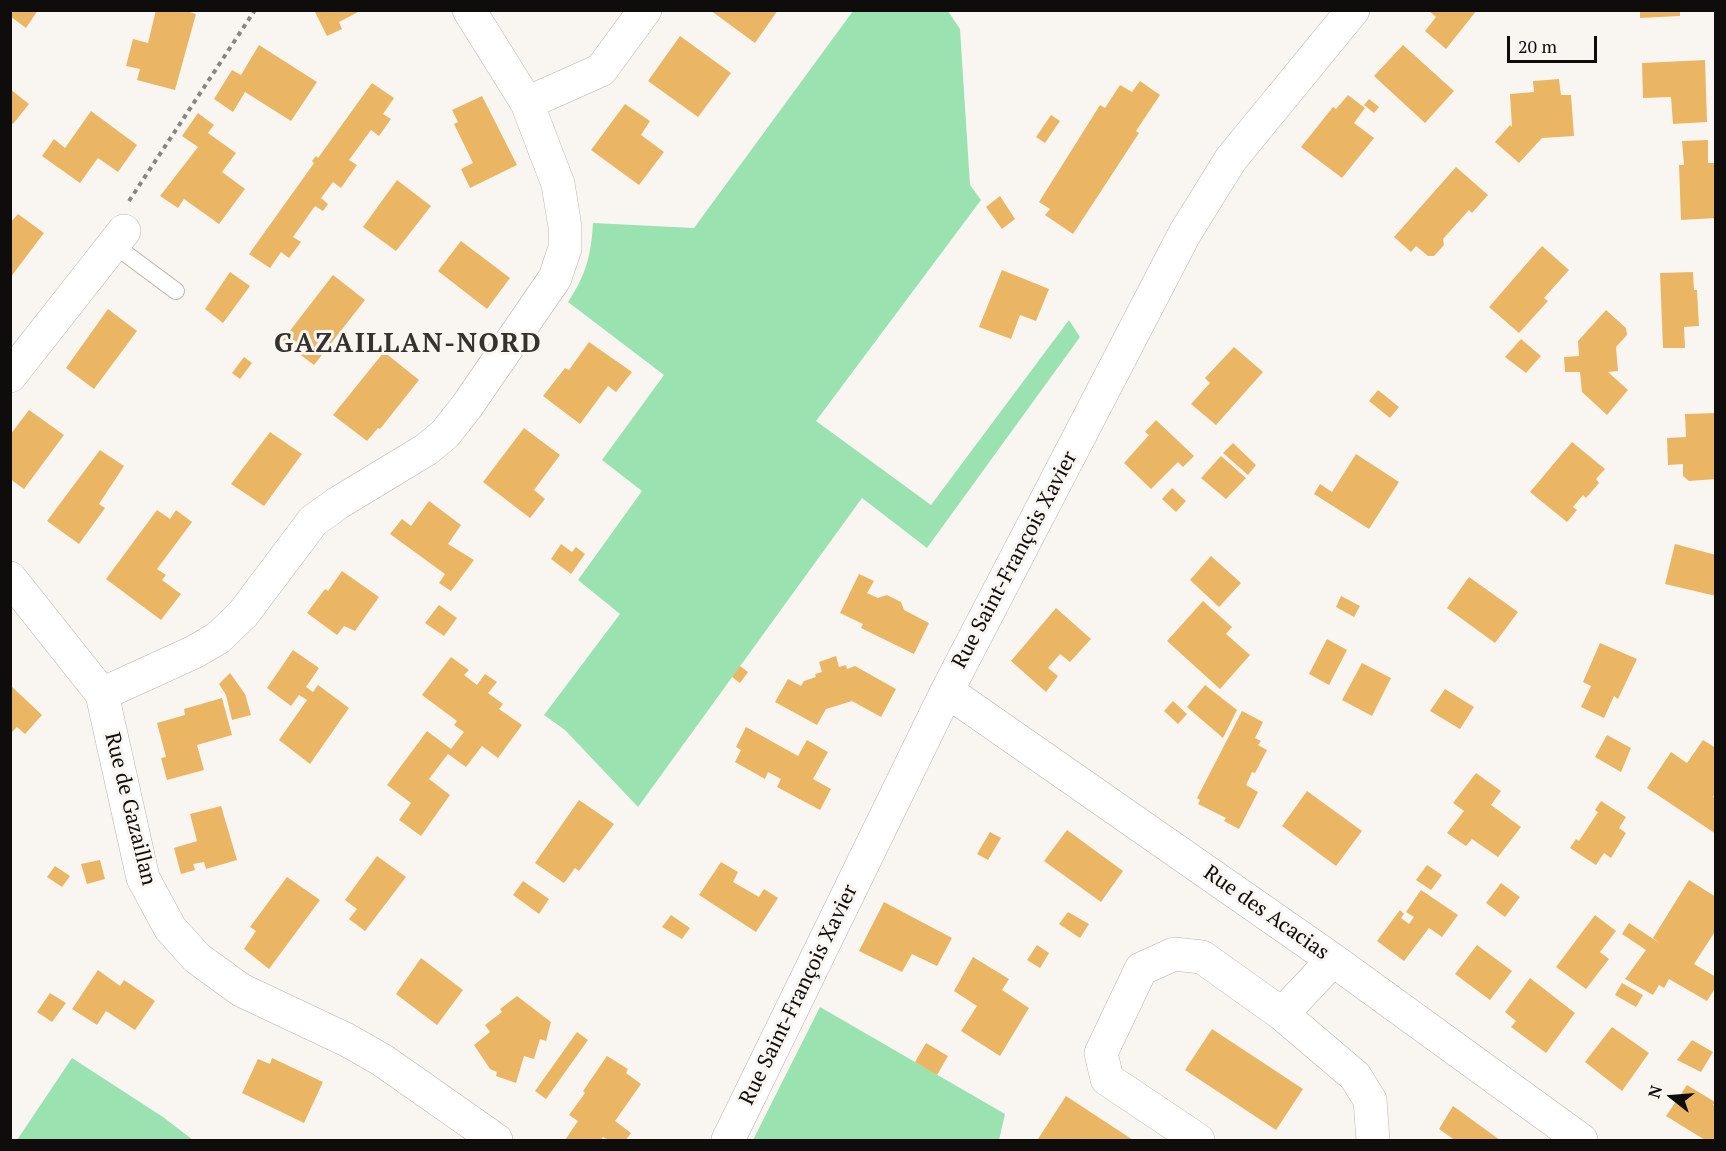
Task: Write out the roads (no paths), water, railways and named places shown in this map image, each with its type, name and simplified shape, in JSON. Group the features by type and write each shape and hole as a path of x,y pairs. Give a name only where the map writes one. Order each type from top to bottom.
{"street":[{"path":"102,694 194,652 218,638 243,614 313,521 338,503 427,449 446,434 555,278 565,248 565,227 558,184 527,103 469,10"},
{"path":"527,103 601,69 645,10"},
{"name":"Rue Saint-François Xavier","path":"728,1140 947,691 1185,233 1232,159 1353,10"},
{"path":"10,376 119,238"},
{"name":"Rue de Gazaillan","path":"10,578 102,694 143,878 170,928 197,958 241,990 347,1040 382,1060 496,1140"},
{"name":"Rue des Acacias","path":"947,691 1333,960 1581,1140"},
{"path":"1198,1140 1107,1079 1101,1053 1141,969 1174,954 1202,957 1282,1014 1355,1076 1370,1100 1373,1140"},
{"path":"1282,1014 1333,960"}],"lane":[{"path":"119,238 176,291"}],"district":[{"name":"GAZAILLAN-NORD","path":"408,344"}]}
